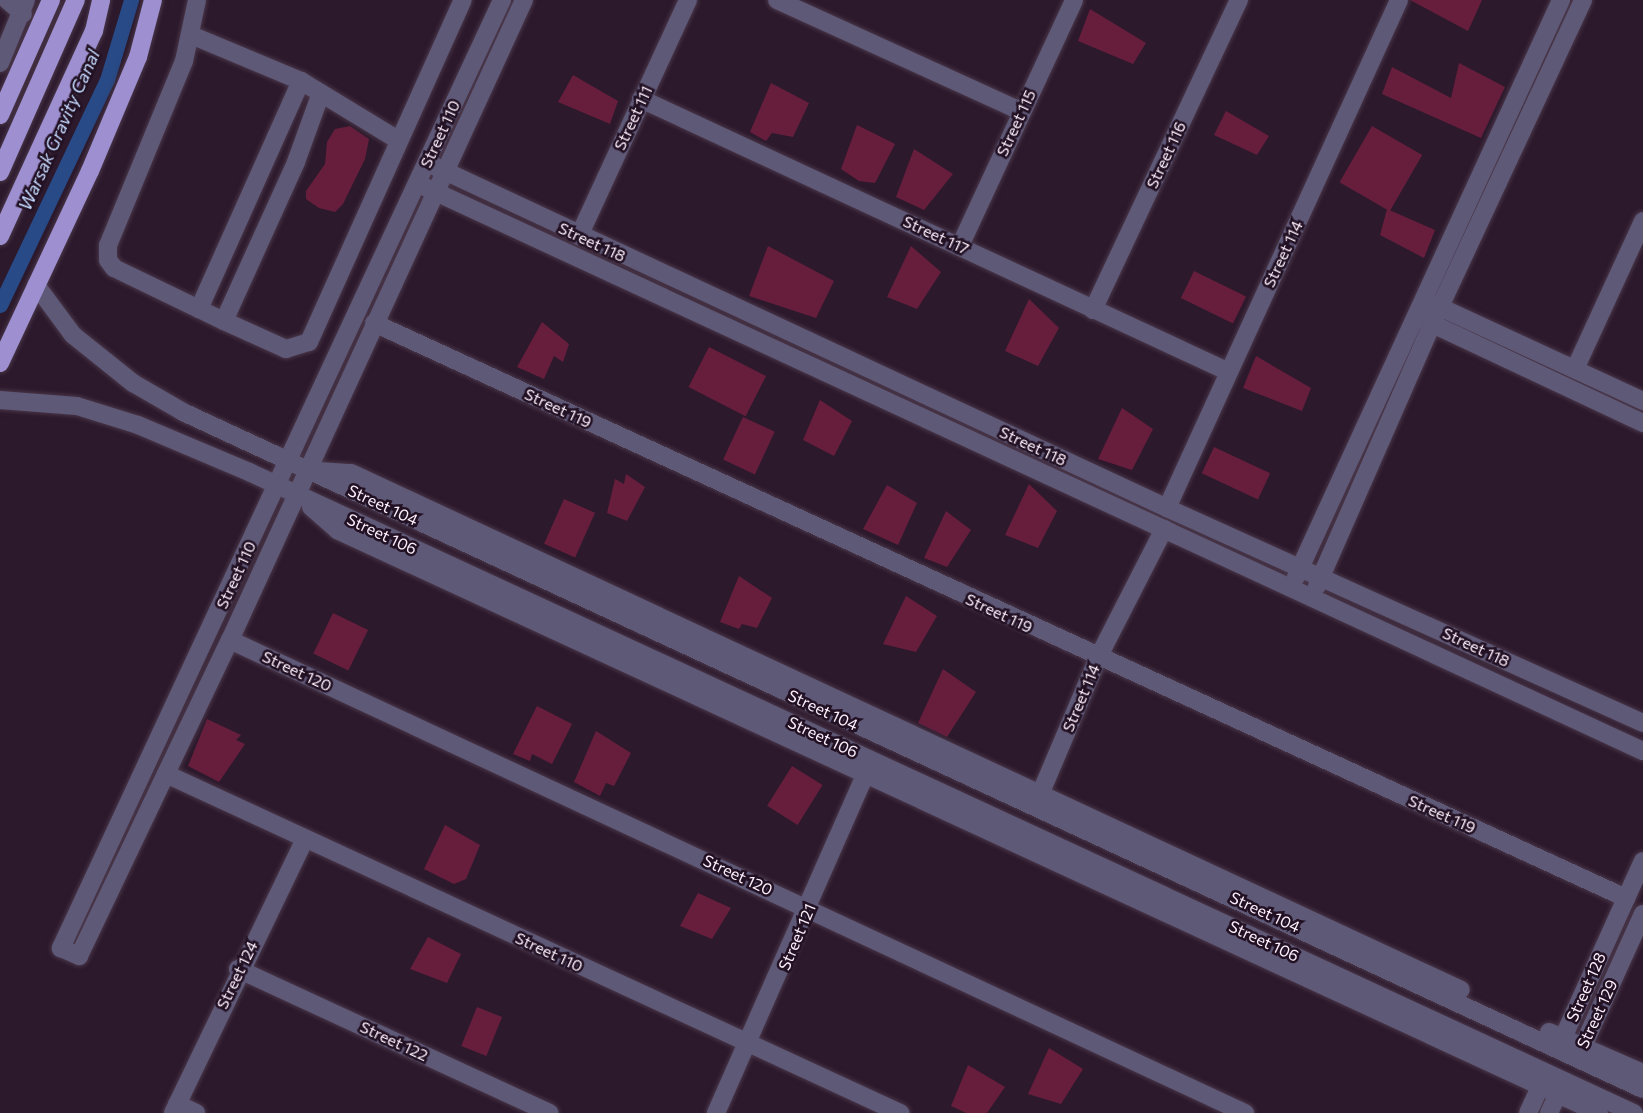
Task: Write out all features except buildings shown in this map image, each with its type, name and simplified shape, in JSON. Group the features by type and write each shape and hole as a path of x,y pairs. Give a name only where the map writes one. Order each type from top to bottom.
{"main road":[{"path":"0,115 51,0"},
{"path":"0,172 39,89 76,0"},
{"path":"0,236 94,31 101,0"},
{"path":"0,363 138,57 153,0"},
{"path":"17,79 39,89"}],"street":[{"path":"0,63 24,7 7,0"},
{"path":"197,0 191,35 108,245 108,260 114,268 286,349 299,349 309,342 463,0"},
{"name":"Street 110","path":"502,0 290,462 61,948 79,956 230,640 524,0"},
{"name":"Street 111","path":"579,236 688,0"},
{"path":"777,0 1021,111"},
{"name":"Street 115","path":"960,246 1074,0"},
{"name":"Street 116","path":"1093,310 1239,0"},
{"name":"Street 114","path":"1167,508 1399,0"},
{"path":"1292,587 1414,315 1424,299 1561,0"},
{"path":"1312,596 1436,316 1582,0"},
{"path":"191,35 301,81 398,140"},
{"path":"199,309 301,81"},
{"path":"224,321 296,162 321,93"},
{"name":"Street 117","path":"641,99 1230,372"},
{"name":"Street 118","path":"427,163 579,236 1167,508 1643,723"},
{"path":"417,183 1643,751"},
{"path":"1575,369 1641,232"},
{"name":"Street 104","path":"36,285 73,335 133,383 183,412 307,470 454,529 595,603 747,666 1038,800 1212,888 1393,965 1580,1052 1643,1089"},
{"path":"1424,299 1436,316 1643,423"},
{"path":"1414,315 1436,316 1575,369 1643,401"},
{"name":"Street 119","path":"374,323 1098,658 1626,898"},
{"name":"Street 106","path":"0,400 77,406 128,422 278,485 430,565 585,628 869,767 1043,847 1203,912 1561,1088 1634,1113"},
{"path":"454,529 747,666"},
{"name":"Street 114","path":"1038,800 1098,658 1164,529"},
{"path":"430,565 869,767"},
{"path":"585,628 595,603"},
{"name":"Street 120","path":"230,640 809,908 1210,1106 1245,1113"},
{"name":"Street 121","path":"716,1113 750,1045 869,767"},
{"name":"Street 110","path":"166,774 900,1113"},
{"path":"1038,800 1393,965"},
{"name":"Street 124","path":"175,1108 238,969 305,839"},
{"path":"1043,847 1544,1079"},
{"name":"Street 128","path":"1528,1113 1643,861"},
{"path":"1203,912 1212,888"},
{"name":"Street 129","path":"1549,1113 1580,1052 1643,914"},
{"name":"Street 122","path":"238,969 549,1113"},
{"path":"1580,1052 1643,1073"},
{"path":"1561,1088 1599,1113"},
{"path":"175,1108 196,1113"}],"waterway":[{"name":"Warsak Gravity Canal","path":"0,305 107,80 131,0"}]}
